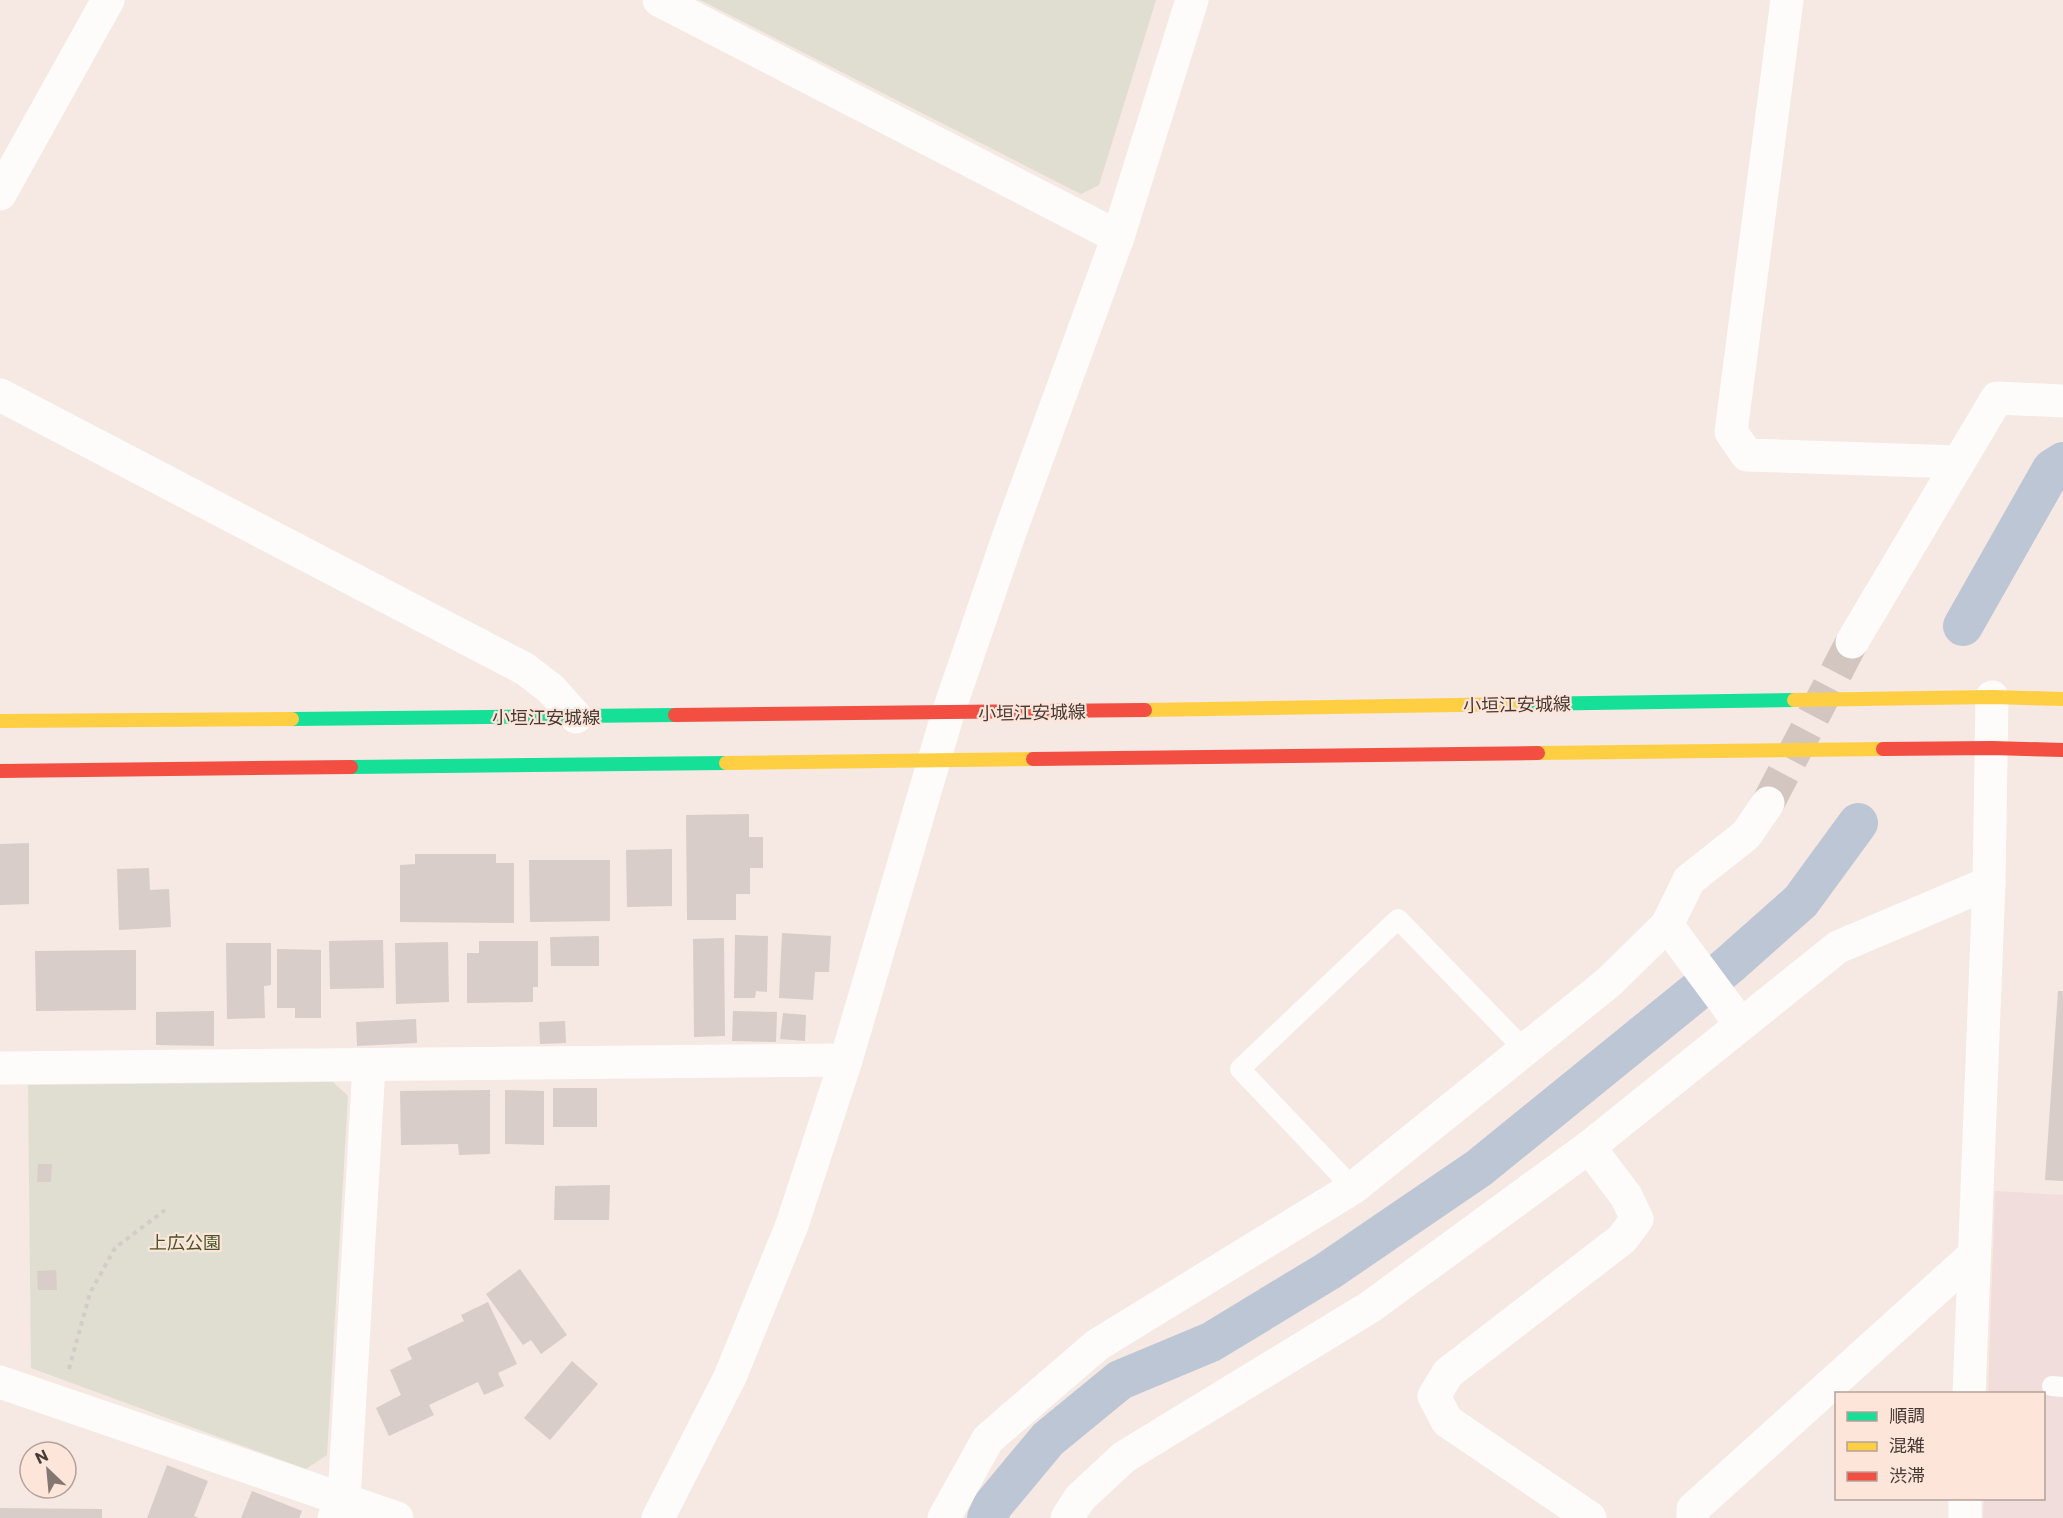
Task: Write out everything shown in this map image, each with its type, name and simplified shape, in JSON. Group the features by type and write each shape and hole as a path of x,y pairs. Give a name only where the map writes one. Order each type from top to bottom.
{"main road":[{"name":"小垣江安城線","path":"0,721 948,713 1992,697 2063,699"},
{"path":"0,771 1992,748 2063,750"}],"street":[{"path":"0,194 108,0"},
{"path":"659,0 1118,237"},
{"path":"658,1518 730,1377 792,1225 846,1060 948,713 1009,535 1118,237 1192,0"},
{"path":"1787,0 1731,432 1747,455 1957,462"},
{"path":"0,395 525,669 551,689 576,717"},
{"path":"1852,642 1997,398 2063,401"},
{"path":"1969,1392 1989,883 1992,697"},
{"path":"944,1518 987,1439 1097,1345 1353,1188 1609,982 1676,938 1689,880 1746,835 1768,803"},
{"path":"1067,1518 1080,1498 1124,1457 1370,1307 1589,1147 1733,1016 1838,947 1989,883"},
{"path":"1676,938 1733,1016"},
{"path":"0,1068 846,1060"},
{"path":"339,1508 369,1066"},
{"path":"1589,1147 1626,1196 1637,1219 1622,1239 1448,1373 1434,1396 1448,1421 1590,1518"},
{"path":"1685,1515 1973,1256"},
{"path":"0,1382 60,1401 339,1508 397,1518"},
{"path":"1965,1500 1965,1518"}],"lane":[{"path":"1353,1188 1240,1069 1398,919 1525,1050"}],"path":[{"path":"60,1401 90,1293 115,1248 165,1210"}],"shaded area":[{"path":"1995,1191 2063,1195 2063,1518 1983,1518 1984,1500 2045,1500 2045,1392 1988,1392"}],"green space":[{"path":"700,0 1156,0 1099,185 1081,194"},
{"name":"上広公園","path":"333,1082 348,1096 327,1455 306,1469 31,1368 28,1085"}],"building":[{"path":"749,814 749,837 763,837 763,868 750,868 750,894 736,894 736,920 687,920 686,815"},
{"path":"29,843 29,904 0,905 0,844"},
{"path":"672,849 672,906 627,907 626,850"},
{"path":"415,854 496,854 496,863 514,863 514,923 400,922 400,865 415,864"},
{"path":"529,860 610,860 610,921 530,922"},
{"path":"149,868 150,890 169,889 171,927 119,930 117,869"},
{"path":"782,933 831,936 829,972 815,972 813,1000 779,998"},
{"path":"735,935 768,936 767,992 756,991 755,998 734,998"},
{"path":"599,936 599,966 551,966 550,937"},
{"path":"724,938 725,1036 694,1037 693,939"},
{"path":"383,940 384,988 330,989 329,941"},
{"path":"479,941 538,941 538,987 533,987 533,1002 467,1003 467,953 479,953"},
{"path":"448,942 449,1002 396,1004 395,943"},
{"path":"226,943 271,943 271,985 264,986 265,1018 227,1019"},
{"path":"277,949 321,950 321,1018 295,1018 295,1008 277,1008"},
{"path":"136,950 136,1010 36,1011 35,951"},
{"path":"2058,991 2063,991 2063,1181 2045,1180"},
{"path":"214,1011 214,1046 156,1045 156,1012"},
{"path":"733,1011 777,1012 776,1042 732,1041"},
{"path":"783,1013 806,1015 805,1041 780,1039"},
{"path":"416,1019 417,1043 357,1046 356,1022"},
{"path":"565,1021 566,1043 540,1044 539,1022"},
{"path":"553,1088 597,1088 597,1127 553,1127"},
{"path":"490,1090 490,1154 459,1155 458,1144 401,1145 400,1091"},
{"path":"505,1090 544,1091 544,1145 505,1144"},
{"path":"38,1164 52,1164 51,1182 37,1182"},
{"path":"610,1185 609,1220 554,1220 555,1186"},
{"path":"520,1269 567,1335 541,1354 531,1340 523,1345 486,1294"},
{"path":"56,1270 57,1290 38,1290 37,1271"},
{"path":"488,1302 517,1364 498,1373 504,1386 484,1395 478,1382 429,1405 434,1415 389,1436 376,1408 401,1395 390,1370 412,1359 407,1348 464,1321 461,1315"},
{"path":"572,1361 598,1384 550,1440 524,1418"},
{"path":"167,1465 208,1481 194,1516 199,1518 147,1518"},
{"path":"252,1491 302,1511 299,1518 241,1518"},
{"path":"0,1508 102,1509 102,1518 0,1518"}],"waterway":[{"path":"1963,626 2052,469 2063,462"},
{"path":"987,1518 993,1505 1048,1439 1120,1380 1211,1342 1328,1271 1479,1168 1729,965 1801,901 1858,823"}],"tunnel":[{"path":"1768,803 1852,642"}],"traffic: fast":[{"path":"1517,704 1794,700"},
{"path":"292,719 675,715"},
{"path":"351,767 726,763"}],"traffic: slow":[{"path":"1794,700 1992,697 2063,699"},
{"path":"1145,710 1517,704"},
{"path":"0,721 292,719"},
{"path":"1538,753 1883,749"},
{"path":"726,763 1033,759"}],"traffic: jam":[{"path":"675,715 1145,710"},
{"path":"1883,749 2063,750"},
{"path":"1033,759 1538,753"},
{"path":"0,771 351,767"}]}
